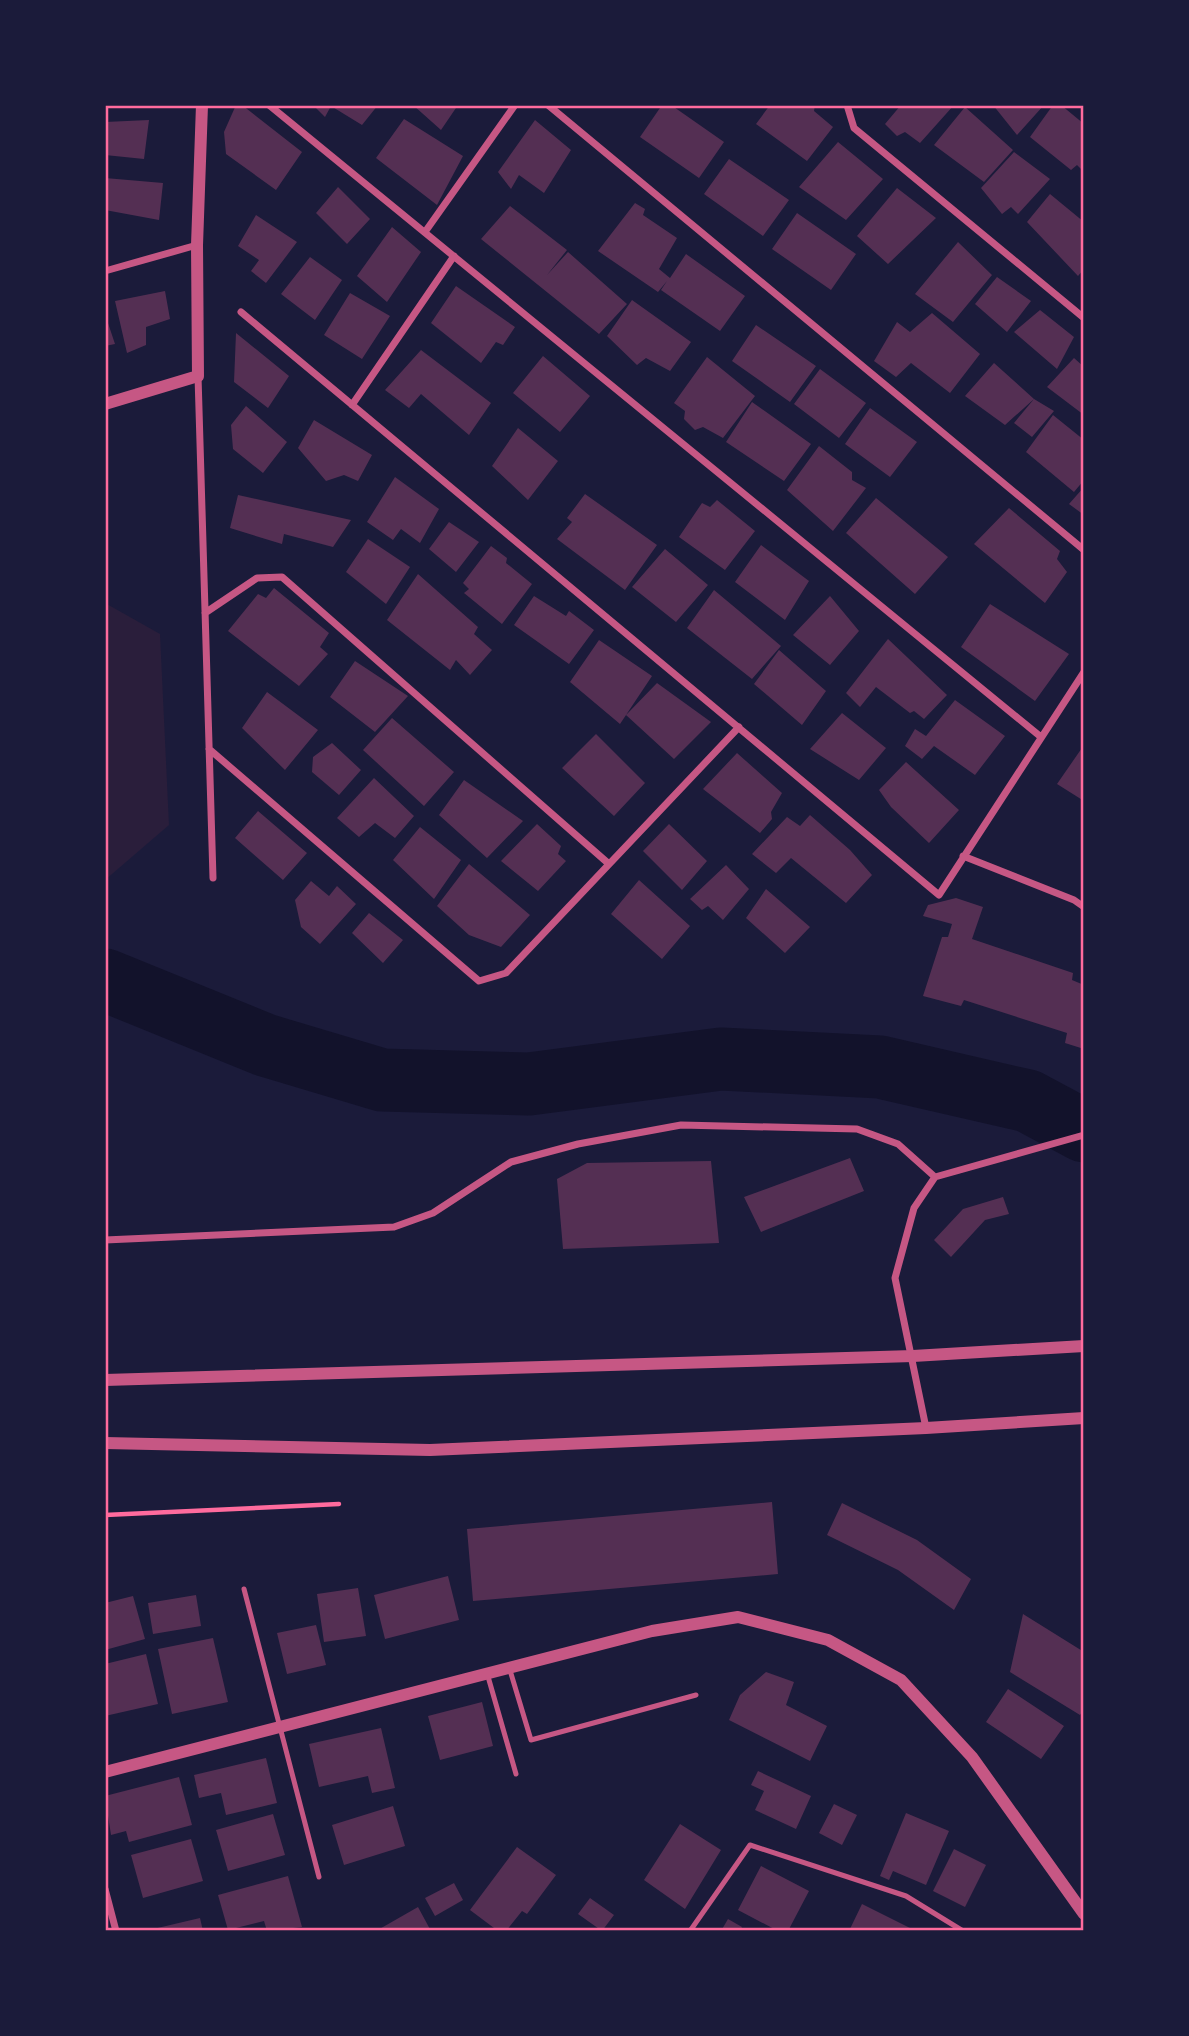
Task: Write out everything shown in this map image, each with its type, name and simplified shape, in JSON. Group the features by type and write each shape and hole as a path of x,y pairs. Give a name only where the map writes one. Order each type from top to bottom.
{"street":[{"path":"202,105 197,245 198,376 213,878"},
{"path":"269,105 1041,737"},
{"path":"425,232 515,105"},
{"path":"548,105 1084,550"},
{"path":"847,105 854,128 1084,318"},
{"path":"105,271 197,245"},
{"path":"352,405 454,256"},
{"path":"241,312 939,895 1084,672"},
{"path":"105,404 198,376"},
{"path":"205,612 257,578 282,577 609,864"},
{"path":"209,749 479,981 506,973 738,727"},
{"path":"963,856 1074,900 1084,907"},
{"path":"105,1240 394,1227 433,1213 511,1162 578,1144 681,1125 857,1129 898,1144 935,1178"},
{"path":"926,1428 894,1271 914,1208 935,1178 1084,1135"},
{"path":"105,1380 913,1356 1084,1346"},
{"path":"105,1443 430,1450 926,1428 1084,1418"},
{"path":"105,1772 652,1631 738,1617 828,1640 901,1680 972,1757 1084,1914"},
{"path":"105,1889 116,1931"}],"lane":[{"path":"244,1589 318,1877"},
{"path":"509,1667 531,1740 696,1695"},
{"path":"487,1673 516,1774"},
{"path":"690,1931 750,1845 906,1896 963,1931"}],"path":[{"path":"105,1515 339,1504"}],"shaded area":[{"path":"105,603 160,634 169,825 105,880"}],"building":[{"path":"236,105 242,105 302,152 276,190 226,154 224,132"},
{"path":"313,105 378,105 362,125 331,106 325,117"},
{"path":"413,105 458,105 441,130"},
{"path":"662,105 671,105 724,142 699,178 640,137"},
{"path":"770,105 815,105 814,111 833,127 807,161 756,124"},
{"path":"901,105 954,105 920,143 905,132 897,136 885,124"},
{"path":"993,105 1044,105 1017,135"},
{"path":"1053,105 1061,105 1084,124 1084,166 1081,169 1077,165 1071,170 1030,137"},
{"path":"965,107 1013,150 984,182 934,145"},
{"path":"404,119 463,156 437,205 376,158"},
{"path":"149,120 144,159 105,155 105,122"},
{"path":"535,120 571,150 544,193 519,175 511,189 498,172"},
{"path":"838,142 883,179 846,220 799,187"},
{"path":"1014,152 1050,179 1018,214 1011,207 1002,214 981,188"},
{"path":"729,159 789,200 763,236 704,194"},
{"path":"105,178 163,183 159,220 105,210"},
{"path":"338,187 370,219 347,244 316,213"},
{"path":"897,188 936,218 888,264 857,236"},
{"path":"1050,194 1084,222 1084,269 1078,276 1027,222"},
{"path":"635,203 645,209 643,215 677,238 659,269 670,278 686,254 745,296 720,331 661,290 667,281 658,292 598,251"},
{"path":"510,206 567,250 547,275 568,252 627,304 599,334 481,239"},
{"path":"797,213 856,254 831,290 772,249"},
{"path":"256,215 297,242 266,283 251,271 259,260 238,246"},
{"path":"392,227 421,252 387,302 357,276"},
{"path":"958,242 992,275 953,322 915,294"},
{"path":"310,257 342,280 315,320 281,294"},
{"path":"997,277 1031,301 1007,332 975,304"},
{"path":"456,286 515,327 503,345 496,342 481,363 431,323"},
{"path":"165,291 170,319 146,327 146,345 127,353 115,301"},
{"path":"350,293 390,316 362,359 324,335"},
{"path":"632,300 691,342 670,371 646,358 637,365 607,336"},
{"path":"1040,310 1074,337 1057,369 1014,332"},
{"path":"932,313 980,354 950,393 911,363 896,377 874,361 897,322 910,332"},
{"path":"105,314 115,344 105,346"},
{"path":"756,325 816,366 790,402 732,361"},
{"path":"236,333 289,376 268,408 234,382"},
{"path":"421,350 491,403 469,435 421,394 409,408 385,390"},
{"path":"543,356 590,396 560,432 513,393"},
{"path":"707,357 755,396 723,438 703,427 695,430 684,419 685,411 674,403"},
{"path":"1074,358 1084,367 1084,415 1047,387"},
{"path":"994,363 1034,399 1005,425 965,396"},
{"path":"820,369 866,403 839,438 794,404"},
{"path":"1034,399 1054,411 1032,437 1014,423"},
{"path":"752,402 811,444 784,481 726,442"},
{"path":"246,406 287,442 263,473 233,449 231,425"},
{"path":"870,408 917,442 890,477 845,444"},
{"path":"1053,415 1084,440 1084,480 1074,492 1026,452"},
{"path":"314,420 372,455 358,481 344,475 326,481 298,448"},
{"path":"518,428 558,461 528,500 492,466"},
{"path":"819,446 852,472 852,480 866,488 833,531 787,490"},
{"path":"395,477 439,509 420,543 401,529 393,540 367,522"},
{"path":"1084,487 1084,515 1069,504"},
{"path":"585,494 657,545 625,590 557,539 572,522 567,518"},
{"path":"238,495 351,520 333,547 284,534 282,544 230,528"},
{"path":"876,498 948,557 915,594 846,533"},
{"path":"717,500 755,531 725,570 679,537 702,503 710,507"},
{"path":"1009,508 1060,551 1057,559 1067,572 1045,603 974,544"},
{"path":"449,522 479,542 456,572 429,549"},
{"path":"368,539 410,567 386,604 346,572"},
{"path":"761,545 809,581 785,620 735,582"},
{"path":"491,546 507,558 506,563 532,584 502,624 464,593 469,589 463,583"},
{"path":"665,549 708,585 676,622 632,587"},
{"path":"418,574 478,627 474,634 492,650 470,675 456,660 450,670 387,620"},
{"path":"274,588 329,633 320,647 328,654 299,686 228,631 258,594 266,598"},
{"path":"714,590 781,646 752,679 687,628"},
{"path":"534,596 566,616 569,611 594,630 569,664 514,625"},
{"path":"830,596 859,631 830,665 793,635"},
{"path":"990,604 1069,654 1035,701 961,647"},
{"path":"888,639 947,695 924,719 914,711 910,713 876,687 860,707 846,693"},
{"path":"599,640 652,676 620,724 570,682"},
{"path":"779,650 826,691 802,725 754,684"},
{"path":"355,661 408,696 375,732 330,697"},
{"path":"657,683 711,722 674,759 626,715"},
{"path":"267,692 318,730 285,770 242,728"},
{"path":"955,700 1005,736 975,775 934,746 922,759 905,746 915,729 926,736"},
{"path":"842,713 886,748 859,780 810,749"},
{"path":"392,718 454,772 424,806 363,750"},
{"path":"596,734 645,783 614,816 562,768"},
{"path":"332,743 361,770 339,795 312,772 313,757"},
{"path":"1084,745 1084,801 1057,784"},
{"path":"737,753 782,793 771,812 772,819 760,833 703,789"},
{"path":"906,762 959,810 929,843 891,807 879,790"},
{"path":"374,778 414,816 395,838 375,823 359,837 337,818"},
{"path":"464,780 523,821 487,858 439,815"},
{"path":"258,811 307,853 283,880 235,838"},
{"path":"810,815 850,850 872,875 846,903 791,858 776,873 752,854 787,817 800,826"},
{"path":"537,824 561,846 558,854 566,861 538,891 501,861"},
{"path":"669,824 707,861 682,890 643,851"},
{"path":"420,827 461,860 434,899 393,860"},
{"path":"469,864 530,915 501,947 469,935 437,906"},
{"path":"726,865 749,889 723,920 708,906 702,910 690,899"},
{"path":"639,880 690,926 662,959 611,914"},
{"path":"311,881 329,896 337,886 356,904 320,944 301,927 295,900"},
{"path":"766,889 810,927 785,953 746,918"},
{"path":"956,898 983,907 972,939 1073,973 1072,980 1084,985 1084,1049 1065,1043 1067,1033 964,1000 961,1006 923,996 942,937 948,937 952,924 923,916 928,905"},
{"path":"369,913 403,940 383,963 352,933"},
{"path":"850,1158 864,1191 761,1232 744,1197"},
{"path":"711,1161 719,1243 563,1249 557,1179 587,1163"},
{"path":"1003,1197 1009,1214 985,1220 951,1257 934,1240 963,1209"},
{"path":"772,1502 778,1574 473,1601 467,1529"},
{"path":"842,1503 917,1540 971,1579 954,1610 898,1570 827,1535"},
{"path":"448,1576 459,1620 385,1639 374,1595"},
{"path":"358,1588 366,1636 324,1642 317,1594"},
{"path":"196,1595 201,1626 153,1634 148,1603"},
{"path":"133,1596 145,1639 105,1650 105,1603"},
{"path":"1023,1614 1084,1652 1084,1709 1080,1715 1010,1672"},
{"path":"316,1625 326,1665 287,1674 277,1633"},
{"path":"213,1638 228,1702 172,1714 158,1649"},
{"path":"146,1654 158,1704 105,1716 105,1664"},
{"path":"766,1672 794,1682 786,1705 827,1726 810,1761 729,1720 740,1695"},
{"path":"1008,1689 1064,1726 1041,1759 986,1722"},
{"path":"482,1702 493,1746 440,1760 428,1716"},
{"path":"381,1728 395,1788 372,1793 368,1776 319,1787 309,1744"},
{"path":"266,1758 277,1803 226,1815 221,1793 199,1798 194,1775"},
{"path":"758,1771 811,1796 796,1829 755,1810 764,1791 751,1785"},
{"path":"179,1777 192,1825 129,1842 126,1831 111,1835 105,1796"},
{"path":"834,1804 857,1815 842,1845 819,1833"},
{"path":"393,1806 405,1846 344,1865 332,1825"},
{"path":"906,1813 949,1831 926,1885 893,1871 889,1880 880,1876"},
{"path":"273,1814 285,1855 228,1871 216,1830"},
{"path":"680,1824 721,1850 685,1909 644,1880"},
{"path":"191,1839 203,1881 143,1898 131,1855"},
{"path":"517,1847 556,1875 527,1914 522,1911 506,1931 498,1931 470,1910"},
{"path":"954,1849 986,1865 965,1907 933,1891"},
{"path":"761,1866 809,1891 788,1931 778,1931 738,1910"},
{"path":"288,1876 302,1927 267,1931 264,1921 228,1930 218,1895"},
{"path":"454,1883 463,1900 435,1916 425,1898"},
{"path":"590,1898 614,1915 602,1931 578,1914"},
{"path":"862,1904 916,1931 849,1931"},
{"path":"418,1907 431,1931 376,1931"},
{"path":"200,1918 203,1931 149,1931 149,1930"},
{"path":"728,1919 742,1927 740,1931 721,1931"}],"waterway":[{"path":"105,980 265,1045 382,1080 529,1084 721,1059 880,1067 1028,1101 1084,1131"}]}
